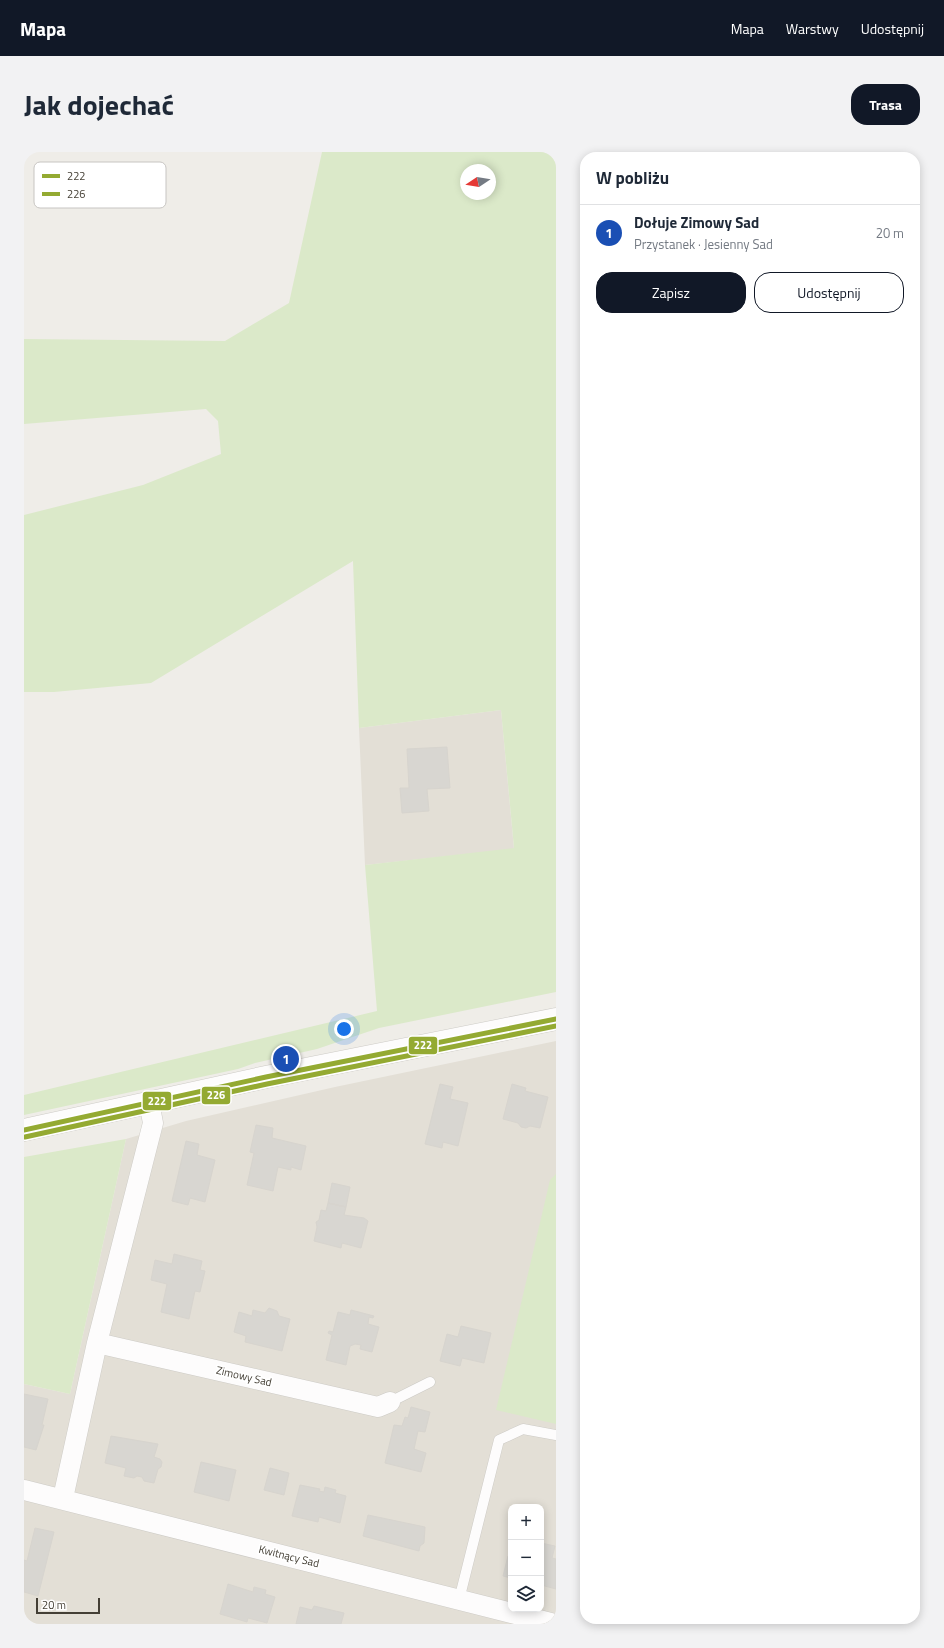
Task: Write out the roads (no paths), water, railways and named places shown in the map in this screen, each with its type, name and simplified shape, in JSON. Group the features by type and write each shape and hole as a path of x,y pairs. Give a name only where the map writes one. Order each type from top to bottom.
{"street":[{"path":"24,1130 149,1102 556,1018"},
{"path":"63,1498 98,1343 153,1123 149,1102"},
{"name":"Zimowy Sad","path":"98,1343 378,1407 390,1402"},
{"name":"Kwitnący Sad","path":"24,1490 63,1498 555,1624"}],"lane":[{"path":"390,1402 430,1382"},
{"path":"459,1600 499,1440 523,1429 556,1435"}],"place":[{"name":"Dołuje Zimowy Sad","path":"286,1059"}]}
